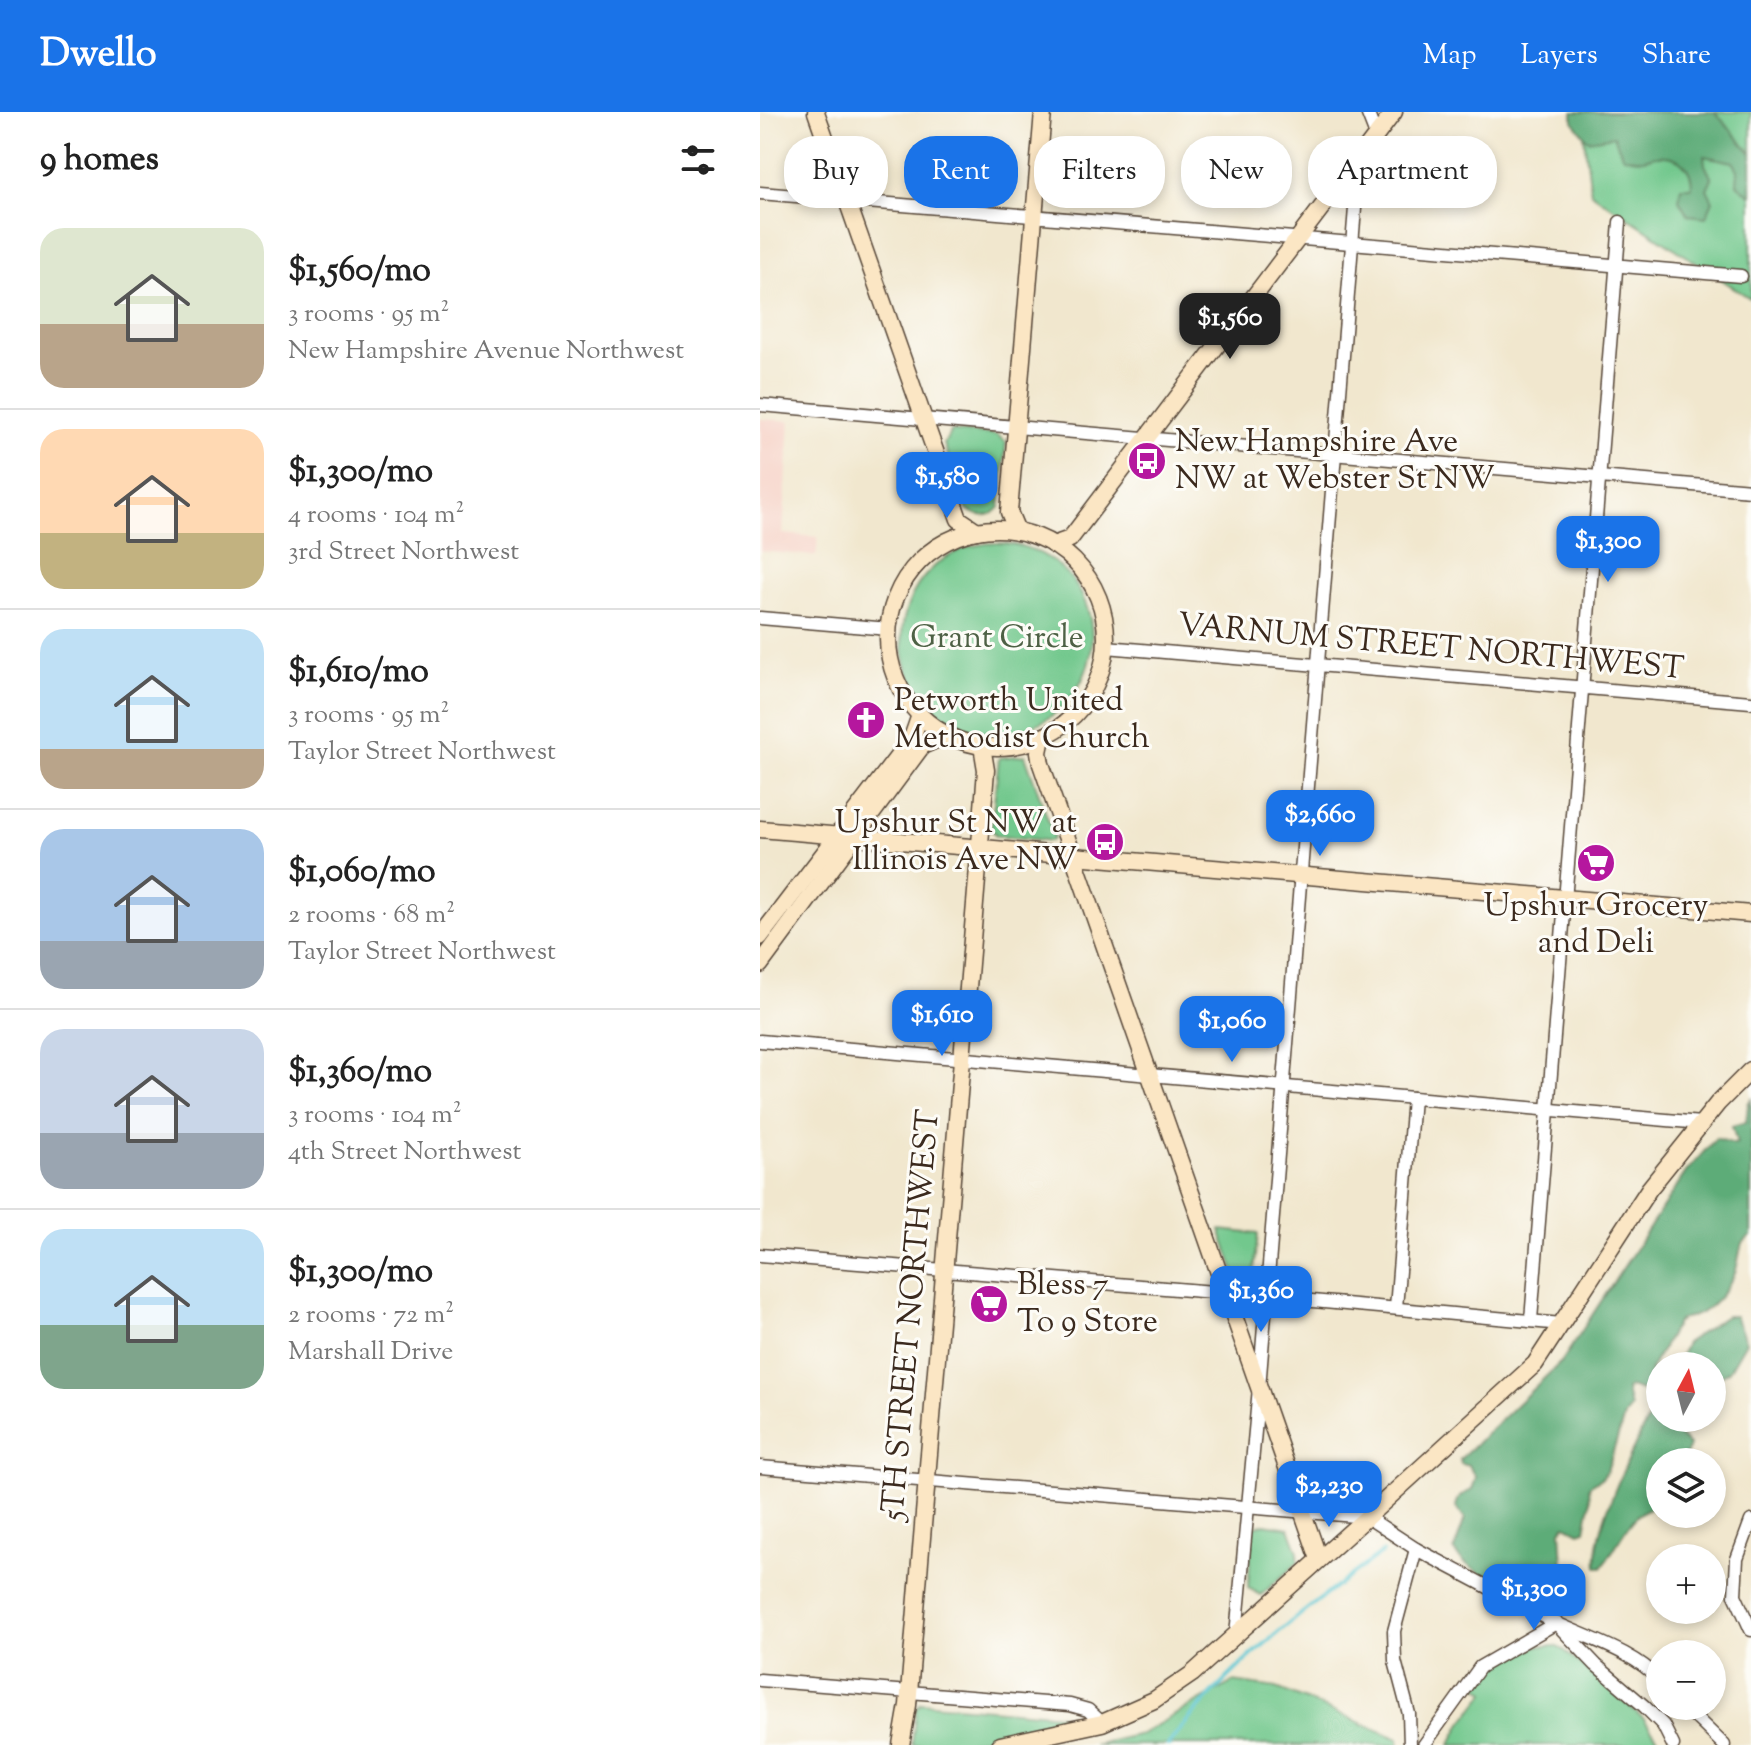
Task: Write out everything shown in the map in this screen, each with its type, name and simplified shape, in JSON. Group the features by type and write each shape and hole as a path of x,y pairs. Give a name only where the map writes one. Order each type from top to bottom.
{"street":[{"path":"816,112 824,136"},
{"path":"1017,531 1009,512 1043,112"},
{"path":"1367,112 1376,135"},
{"path":"1376,135 1394,112"},
{"path":"760,193 784,195"},
{"path":"888,204 1737,275"},
{"path":"849,208 959,519 977,531"},
{"path":"1053,545 1070,539 1321,208"},
{"path":"1236,1635 1356,208"},
{"path":"1531,1320 1620,222"},
{"path":"760,405 1751,490"},
{"path":"996,530 1009,512"},
{"path":"950,540 959,519"},
{"path":"977,531 1017,531 1053,545 1072,559 1087,576 1100,602 1106,624 1106,647 1100,675 1087,701 1067,722 1042,738 1016,746 982,746 947,735 920,715 903,693 894,673 889,651 889,629 896,598 908,575 925,556 950,540 977,531"},
{"path":"1070,539 1072,559"},
{"path":"760,618 889,629"},
{"name":"VARNUM STREET NORTHWEST","path":"1106,647 1751,702"},
{"path":"760,937 912,738 920,715"},
{"path":"760,965 922,746 947,735"},
{"path":"1042,738 1039,752 1041,764 1319,1559"},
{"name":"5TH STREET NORTHWEST","path":"901,1745 980,848 986,770 982,746"},
{"path":"760,829 1751,914"},
{"path":"760,1041 1701,1123"},
{"path":"1000,1745 1102,1723 1137,1710 1165,1693 1236,1635 1527,1372 1562,1324 1649,1189 1701,1123 1751,1070"},
{"path":"1396,1308 1413,1098"},
{"path":"760,1255 1562,1324"},
{"path":"760,1467 1367,1517 1416,1549 1646,1667"},
{"path":"1751,1521 1737,1559 1735,1595 1751,1630"},
{"path":"1410,1745 1409,1714 1395,1661 1394,1631 1416,1549"},
{"path":"1424,1745 1480,1667 1556,1623"},
{"path":"1556,1623 1596,1665 1663,1725 1673,1745"},
{"path":"760,1680 1070,1705 1088,1710 1102,1723"},
{"path":"1698,1720 1724,1745"}],"shaded area":[{"path":"760,419 790,421 783,534 818,537 816,556 760,551"}],"green space":[{"path":"1573,112 1715,112 1751,153 1751,196 1737,184 1738,170 1733,162 1704,156 1712,178 1707,189 1713,201 1706,217 1688,215 1679,200 1681,187 1692,187 1689,173 1682,163 1665,156 1641,159 1623,157 1614,136 1588,140 1573,121"},
{"path":"1581,112 1751,112 1751,299 1591,193"},
{"path":"951,431 997,435 1006,442 1000,507 992,514 979,515 967,509 944,444"},
{"name":"Grant Circle","path":"997,543 1033,550 1064,571 1085,602 1092,638 1085,674 1064,705 1033,726 997,733 961,726 930,705 909,674 902,638 909,602 930,571 961,550"},
{"path":"1025,755 1054,837 1051,841 996,835 991,829 999,758"},
{"path":"1751,1099 1751,1236 1741,1248 1734,1275 1723,1293 1706,1309 1677,1323 1660,1352 1646,1352 1645,1390 1630,1387 1626,1390 1630,1407 1607,1471 1589,1486 1590,1503 1585,1530 1579,1532 1566,1525 1561,1530 1563,1566 1571,1578 1569,1583 1548,1585 1540,1598 1535,1599 1479,1573 1454,1551 1465,1518 1456,1508 1457,1504 1461,1496 1472,1490 1476,1477 1469,1466 1461,1464 1460,1459 1562,1361 1686,1172 1716,1138 1737,1143 1732,1126 1746,1122"},
{"path":"1220,1230 1258,1234 1253,1282 1238,1280"},
{"path":"1726,1316 1735,1316 1746,1342 1726,1373 1726,1352 1682,1352 1686,1343"},
{"path":"1646,1424 1646,1432 1674,1432 1689,1445 1688,1448 1646,1448 1646,1510 1636,1517 1602,1567 1597,1567 1597,1549 1609,1504"},
{"path":"1264,1524 1289,1528 1298,1552 1298,1562 1261,1595 1248,1588 1253,1527"},
{"path":"1535,1646 1555,1646 1564,1650 1643,1718 1663,1745 1450,1745 1462,1723 1486,1692 1476,1684 1491,1667"},
{"path":"1233,1682 1277,1688 1399,1739 1399,1745 1093,1745 1141,1734"},
{"path":"921,1703 1064,1717 1061,1721 953,1745 912,1745 916,1709"}],"waterway":[{"path":"1168,1745 1191,1716 1268,1641 1383,1552"}],"place":[{"name":"New Hampshire Ave NW at Webster St NW","path":"1147,461"},
{"name":"Petworth United Methodist Church","path":"866,720"},
{"name":"Upshur St NW at Illinois Ave NW","path":"1105,842"},
{"name":"Upshur Grocery and Deli","path":"1596,863"},
{"name":"Bless 7 To 9 Store","path":"989,1304"}]}
